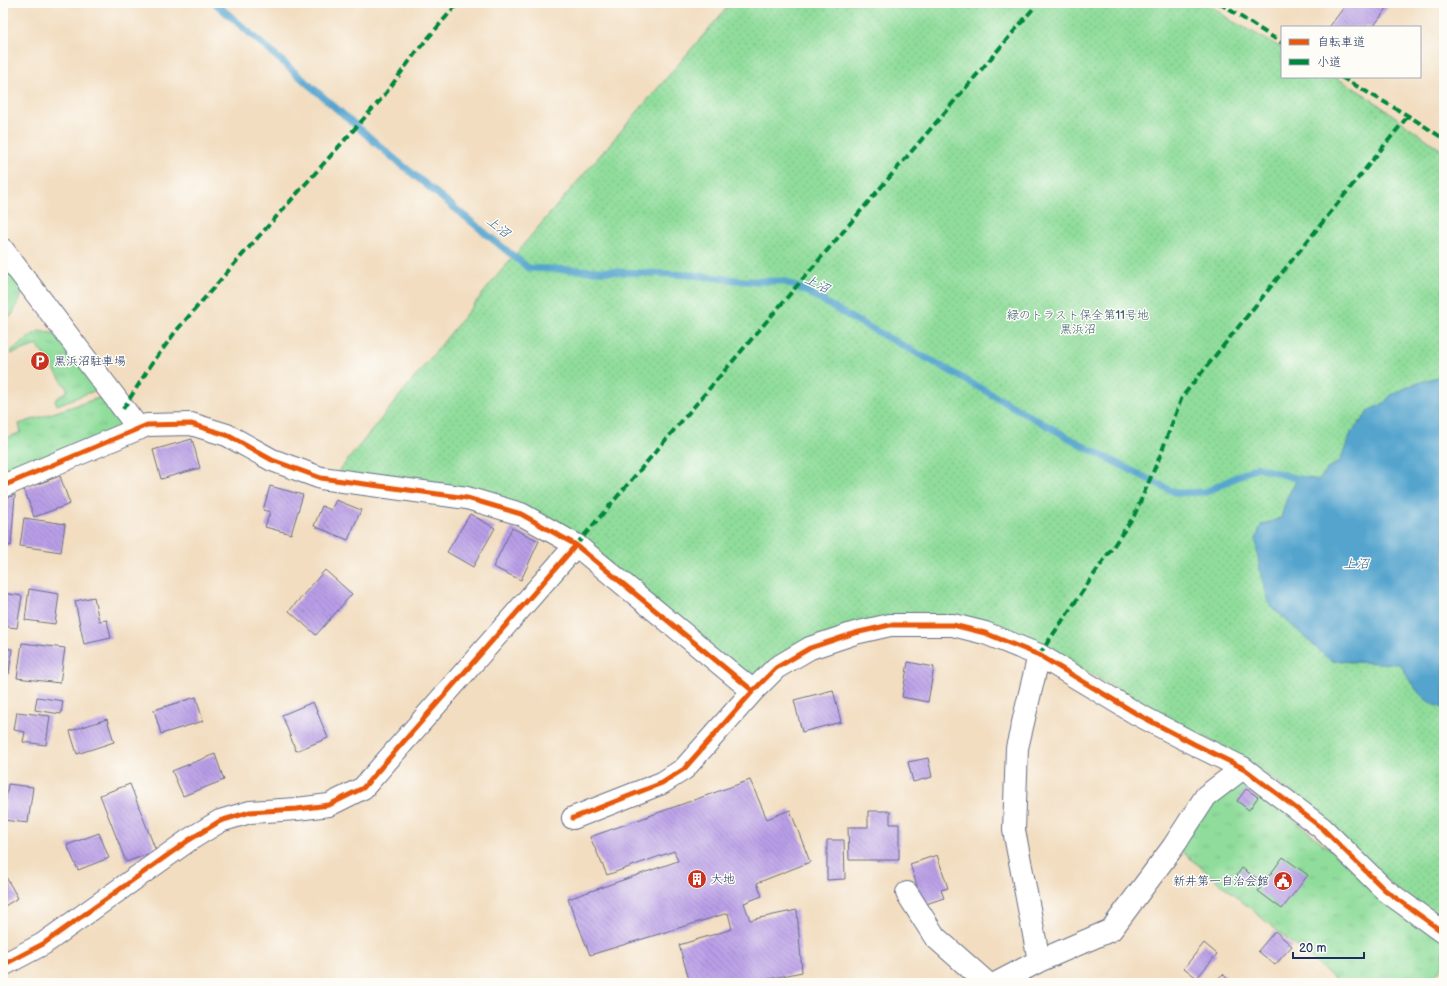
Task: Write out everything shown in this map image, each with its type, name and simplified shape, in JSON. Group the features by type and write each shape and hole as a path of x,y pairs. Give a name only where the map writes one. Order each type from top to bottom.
{"street":[{"path":"3,250 139,429"},
{"path":"3,486 147,425 192,424 227,435 272,460 321,478 467,498 521,514 576,545 753,691"},
{"path":"3,965 43,944 189,840 220,821 250,812 329,805 363,788 576,545"},
{"path":"573,818 662,783 684,769 753,691 776,668 810,648 855,633 890,625 953,625 985,633 1039,655 1137,714 1243,768 1322,828 1385,890 1444,934"},
{"path":"1039,655 1017,748 1014,830 1039,961"},
{"path":"997,983 1039,961 1111,930 1173,847 1206,796 1243,768"},
{"path":"907,893 935,938 987,983"}],"green space":[{"name":"緑のトラスト保全第11号地 黒浜沼","path":"731,3 1208,3 1230,20 1281,47 1281,78 1337,78 1365,95 1444,152 1444,922 1404,896 1302,799 1235,754 1145,705 1051,651 920,616 751,678 575,536 338,472 510,260"},
{"path":"3,264 24,291 12,315 3,319 3,307 5,304 3,302"},
{"path":"39,331 57,334 99,389 57,405 55,400 68,390 37,345 11,354 10,352"},
{"path":"105,396 124,421 121,432 3,480 3,440 21,432 19,424"},
{"path":"1245,780 1444,942 1444,965 1429,983 1340,983 1179,849 1213,799"}],"water":[{"name":"上沼","path":"1444,375 1444,708 1428,701 1417,691 1400,664 1332,661 1325,656 1270,605 1261,576 1256,539 1261,525 1281,518 1287,497 1299,476 1319,480 1326,470 1340,461 1351,433 1370,410 1384,403 1391,395 1414,384"}],"building":[{"path":"1347,3 1382,3 1388,7 1374,26 1330,26"},
{"path":"192,439 200,468 161,479 153,450"},
{"path":"60,476 70,504 34,517 24,489"},
{"path":"270,486 303,495 291,534 265,527 270,512 263,510"},
{"path":"15,495 11,546 3,545 3,499"},
{"path":"336,500 361,510 348,540 314,526 322,506 331,510"},
{"path":"470,514 495,528 473,567 447,552"},
{"path":"24,518 65,524 61,552 20,546"},
{"path":"512,528 539,541 521,580 493,567"},
{"path":"325,570 352,594 316,635 289,611"},
{"path":"29,589 59,594 55,624 25,620"},
{"path":"3,593 22,596 17,628 3,626"},
{"path":"94,597 99,621 107,620 111,638 84,644 75,601"},
{"path":"22,643 65,648 60,683 17,678"},
{"path":"3,648 12,649 9,674 3,673"},
{"path":"908,662 934,667 928,702 902,697"},
{"path":"833,690 841,722 802,732 794,700"},
{"path":"37,697 63,701 61,714 35,710"},
{"path":"196,697 203,721 161,734 154,710"},
{"path":"313,702 328,738 296,751 282,715"},
{"path":"17,712 50,716 46,745 23,742 25,732 14,730"},
{"path":"107,719 114,742 77,754 70,731"},
{"path":"215,754 224,780 183,796 172,771"},
{"path":"928,758 932,777 913,782 908,762"},
{"name":"大地","path":"750,780 767,819 790,810 810,862 757,883 762,896 744,903 750,920 797,910 802,972 750,983 690,983 679,945 732,929 728,913 590,955 568,899 678,861 674,851 607,875 590,837"},
{"path":"8,784 33,787 28,823 3,820"},
{"path":"130,784 156,851 126,862 100,795"},
{"path":"1246,789 1258,797 1249,810 1237,801"},
{"path":"868,811 890,811 890,824 899,824 899,860 849,860 848,827 868,827"},
{"path":"99,833 109,858 78,870 67,845"},
{"path":"827,840 844,840 845,879 827,880"},
{"path":"937,855 948,888 941,890 944,898 923,905 910,864"},
{"path":"1283,857 1308,875 1282,909 1258,891"},
{"path":"1242,868 1256,878 1251,886 1237,875"},
{"path":"3,872 18,898 3,907"},
{"path":"1275,931 1292,946 1275,965 1258,951"},
{"path":"1204,943 1217,954 1197,978 1184,968"},
{"path":"1223,974 1231,983 1213,983"}],"waterway":[{"name":"上沼","path":"215,3 391,156 528,268 692,275 745,281 783,281 808,292 850,317 1087,448 1176,493 1206,492 1257,467 1305,481"}],"marked path":[{"path":"123,409 151,365 176,331 383,97 417,51 458,3"},
{"path":"576,545 1038,3"},
{"path":"1219,3 1281,42"},
{"path":"1343,78 1412,118 1444,139"},
{"path":"1039,655 1134,516 1160,456 1182,397 1408,116"}],"cycle path":[{"path":"3,486 147,425 191,424 227,435 272,460 321,478 467,498 521,514 576,545 753,691"},
{"path":"3,965 43,944 189,840 220,821 250,812 329,805 363,788 576,545"},
{"path":"573,818 662,783 684,769 753,691 776,668 810,648 855,633 890,625 953,625 985,633 1039,655 1137,714 1243,768 1322,828 1385,890 1444,933"}],"place":[{"name":"黒浜沼駐車場","path":"40,361"},
{"name":"大地","path":"697,879"},
{"name":"新井第一自治会館","path":"1283,881"}]}
